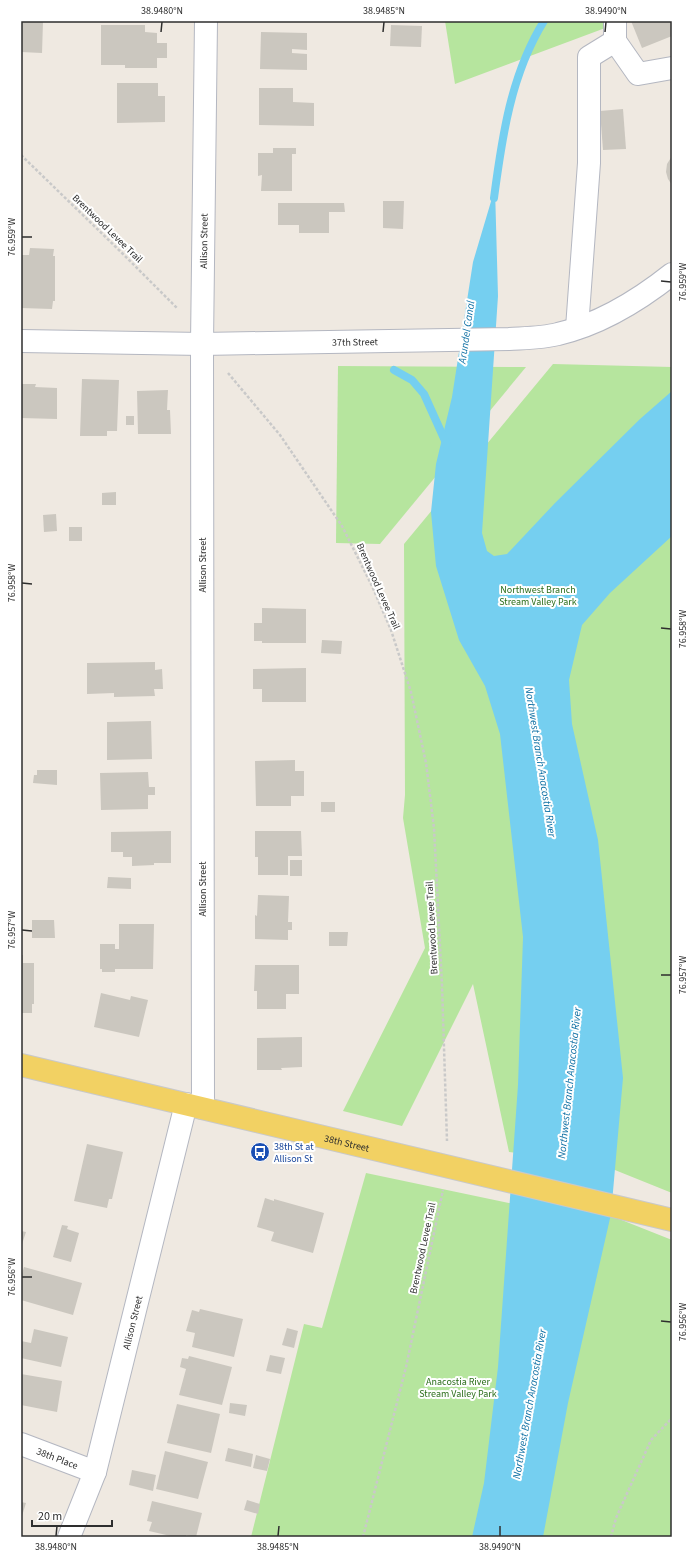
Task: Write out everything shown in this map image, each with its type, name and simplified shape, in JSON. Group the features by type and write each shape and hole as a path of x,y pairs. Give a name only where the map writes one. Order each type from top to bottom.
{"main road":[{"name":"38th Street","path":"21,1065 672,1220"}],"street":[{"name":"Allison Street","path":"69,1537 95,1472 194,1106 206,21"},
{"path":"577,328 589,163 589,57 615,31 638,74 672,68"},
{"name":"37th Street","path":"21,341 202,344 509,339 558,334 593,323 623,308 653,290 672,274"},
{"name":"38th Place","path":"21,1444 95,1472"}],"path":[{"name":"Brentwood Levee Trail","path":"21,155 182,313"},
{"name":"Brentwood Levee Trail","path":"226,371 280,435 342,526 372,586 391,630 411,692 426,763 434,828 442,985 447,1150 444,1184 406,1367 363,1537"},
{"path":"611,1537 616,1518 651,1440 672,1418"}],"green space":[{"path":"445,21 624,21 455,84"},
{"name":"Northwest Branch Stream Valley Park","path":"553,364 672,367 672,1193 595,1162 509,1152 473,984 402,1126 343,1111 425,948 403,818 405,795 404,544"},
{"path":"338,366 526,367 380,544 336,543"},
{"name":"Anacostia River Stream Valley Park","path":"366,1173 604,1223 604,1213 672,1240 672,1537 251,1537 304,1324 322,1328"}],"water":[{"name":"Northwest Branch Anacostia River","path":"495,188 498,296 482,533 487,551 494,556 507,554 555,503 640,419 672,391 672,536 610,593 582,625 569,680 572,724 598,840 623,1078 611,1214 568,1403 543,1537 472,1537 484,1483 498,1367 518,1085 523,937 500,734 485,686 459,640 436,566 431,512 436,464 452,397 473,262"}],"building":[{"path":"21,21 43,21 42,53 21,52"},
{"path":"631,21 672,21 672,36 642,48"},
{"path":"101,25 145,25 145,32 157,33 157,43 167,43 167,58 157,58 157,68 125,68 125,65 101,65"},
{"path":"391,25 422,26 421,47 390,46"},
{"path":"261,32 307,33 307,50 292,49 292,53 307,54 307,70 260,69"},
{"path":"117,83 158,83 158,96 165,96 165,122 117,123"},
{"path":"259,88 293,88 293,102 314,103 314,126 259,125"},
{"path":"623,109 626,149 603,150 600,111"},
{"path":"273,148 296,148 296,154 292,154 292,191 261,191 262,175 258,176 258,153 273,153"},
{"path":"672,156 672,185 666,172 667,164"},
{"path":"383,201 404,201 403,229 383,228"},
{"path":"278,203 344,203 345,212 329,212 329,233 299,233 299,225 278,225"},
{"path":"30,248 54,249 55,301 53,301 52,309 21,308 21,255 29,255"},
{"path":"82,379 119,380 117,431 107,431 107,436 80,436"},
{"path":"21,384 36,384 35,387 57,388 57,419 21,418"},
{"path":"168,390 167,410 170,410 171,434 138,434 137,391"},
{"path":"126,416 134,416 134,425 126,425"},
{"path":"116,492 116,505 102,505 102,493"},
{"path":"56,514 57,531 44,532 43,515"},
{"path":"69,527 82,527 82,541 69,541"},
{"path":"262,608 306,609 306,643 262,643 262,641 254,641 254,623 262,623"},
{"path":"322,640 342,641 341,654 321,653"},
{"path":"155,662 155,670 162,669 163,689 154,689 155,696 114,697 114,693 87,694 87,663"},
{"path":"306,668 306,702 262,702 262,689 253,689 253,669"},
{"path":"151,721 152,759 107,760 107,722"},
{"path":"295,760 295,771 304,771 304,796 291,796 291,806 256,806 255,761"},
{"path":"37,770 57,770 57,785 33,783 34,775 37,775"},
{"path":"148,772 149,787 155,787 155,795 148,795 148,809 101,810 100,773"},
{"path":"321,802 335,802 335,812 321,812"},
{"path":"171,831 171,863 154,863 154,865 132,866 132,857 123,857 123,852 111,852 111,832"},
{"path":"255,831 301,831 302,856 288,856 288,875 258,875 258,857 255,857"},
{"path":"290,860 302,860 302,876 290,876"},
{"path":"108,877 131,878 131,889 107,888"},
{"path":"258,895 289,896 288,922 292,922 292,930 288,930 288,940 255,939 255,915 257,916"},
{"path":"32,920 54,920 55,938 32,938"},
{"path":"119,924 154,924 153,969 115,969 115,972 102,972 102,969 100,969 100,944 115,944 115,949 119,949"},
{"path":"329,932 348,932 347,946 329,946"},
{"path":"21,955 23,955 23,963 34,963 34,1004 32,1004 32,1013 21,1013"},
{"path":"255,965 299,965 299,994 286,994 286,1009 257,1009 257,991 254,991"},
{"path":"101,993 130,1000 131,996 148,1000 139,1037 94,1027"},
{"path":"302,1037 302,1067 281,1068 282,1070 257,1070 257,1038"},
{"path":"87,1144 123,1152 112,1199 109,1199 107,1208 74,1201"},
{"path":"265,1198 274,1201 274,1199 324,1213 313,1253 271,1241 274,1232 257,1227"},
{"path":"62,1225 68,1226 67,1229 79,1233 71,1262 53,1257"},
{"path":"21,1231 26,1232 21,1247"},
{"path":"24,1267 82,1283 73,1315 21,1300 21,1277"},
{"path":"200,1309 243,1319 234,1357 192,1347 195,1333 186,1331 192,1310 199,1312"},
{"path":"287,1328 298,1331 294,1348 282,1345"},
{"path":"34,1329 68,1337 61,1367 21,1358 21,1341 31,1343"},
{"path":"270,1355 285,1358 281,1374 266,1371"},
{"path":"189,1356 232,1367 222,1405 179,1395 186,1369 180,1367 182,1358 188,1359"},
{"path":"21,1374 62,1381 57,1412 21,1405"},
{"path":"230,1403 247,1405 245,1416 229,1413"},
{"path":"177,1404 220,1414 211,1453 167,1443"},
{"path":"228,1448 253,1454 251,1467 225,1461"},
{"path":"165,1451 208,1462 198,1499 156,1489"},
{"path":"256,1455 270,1459 267,1471 253,1468"},
{"path":"132,1470 156,1475 153,1491 129,1485"},
{"path":"247,1500 260,1504 258,1514 244,1510"},
{"path":"152,1501 202,1513 196,1537 186,1535 186,1537 175,1537 149,1531 152,1522 147,1521"},
{"path":"21,1502 26,1503 21,1519"}],"waterway":[{"name":"Arundel Canal","path":"494,198 505,129 516,84 523,62 544,21"},
{"path":"394,370 412,380 424,394 447,445"}],"place":[{"name":"38th St at Allison St","path":"260,1152"}]}
